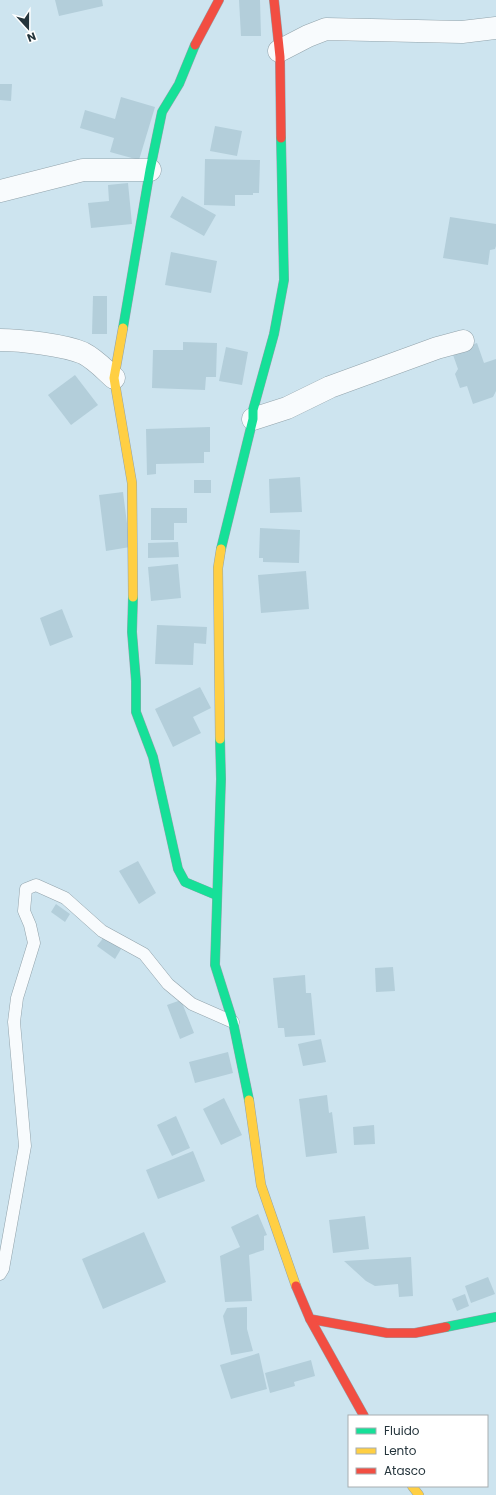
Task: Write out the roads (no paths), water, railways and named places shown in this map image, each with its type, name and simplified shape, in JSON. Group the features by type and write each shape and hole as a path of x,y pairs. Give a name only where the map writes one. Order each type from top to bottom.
{"main road":[{"path":"216,895 185,882 178,869 153,757 136,712 136,681 132,632 134,585 132,483 114,378 150,170 162,112 179,84 189,56 219,0"},
{"path":"274,0 279,51 284,280 274,334 253,410 253,419 222,540 218,568 221,779 216,895 215,965 233,1022 251,1109 261,1185 288,1267 310,1319 330,1358 363,1415"},
{"path":"310,1319 387,1334 415,1333 441,1329 496,1317"},
{"path":"413,1487 419,1495"}],"street":[{"path":"279,51 308,36 326,29 462,32 496,28"},
{"path":"0,191 83,170 150,170"},
{"path":"0,340 28,342 74,350 96,361 114,378"},
{"path":"253,419 287,408 330,387 437,348 463,341"}],"lane":[{"path":"0,1274 25,1146 14,1022 17,998 34,943 30,925 24,911 26,889 36,885 65,898 102,931 144,954 168,984 192,1004 233,1022"}]}
